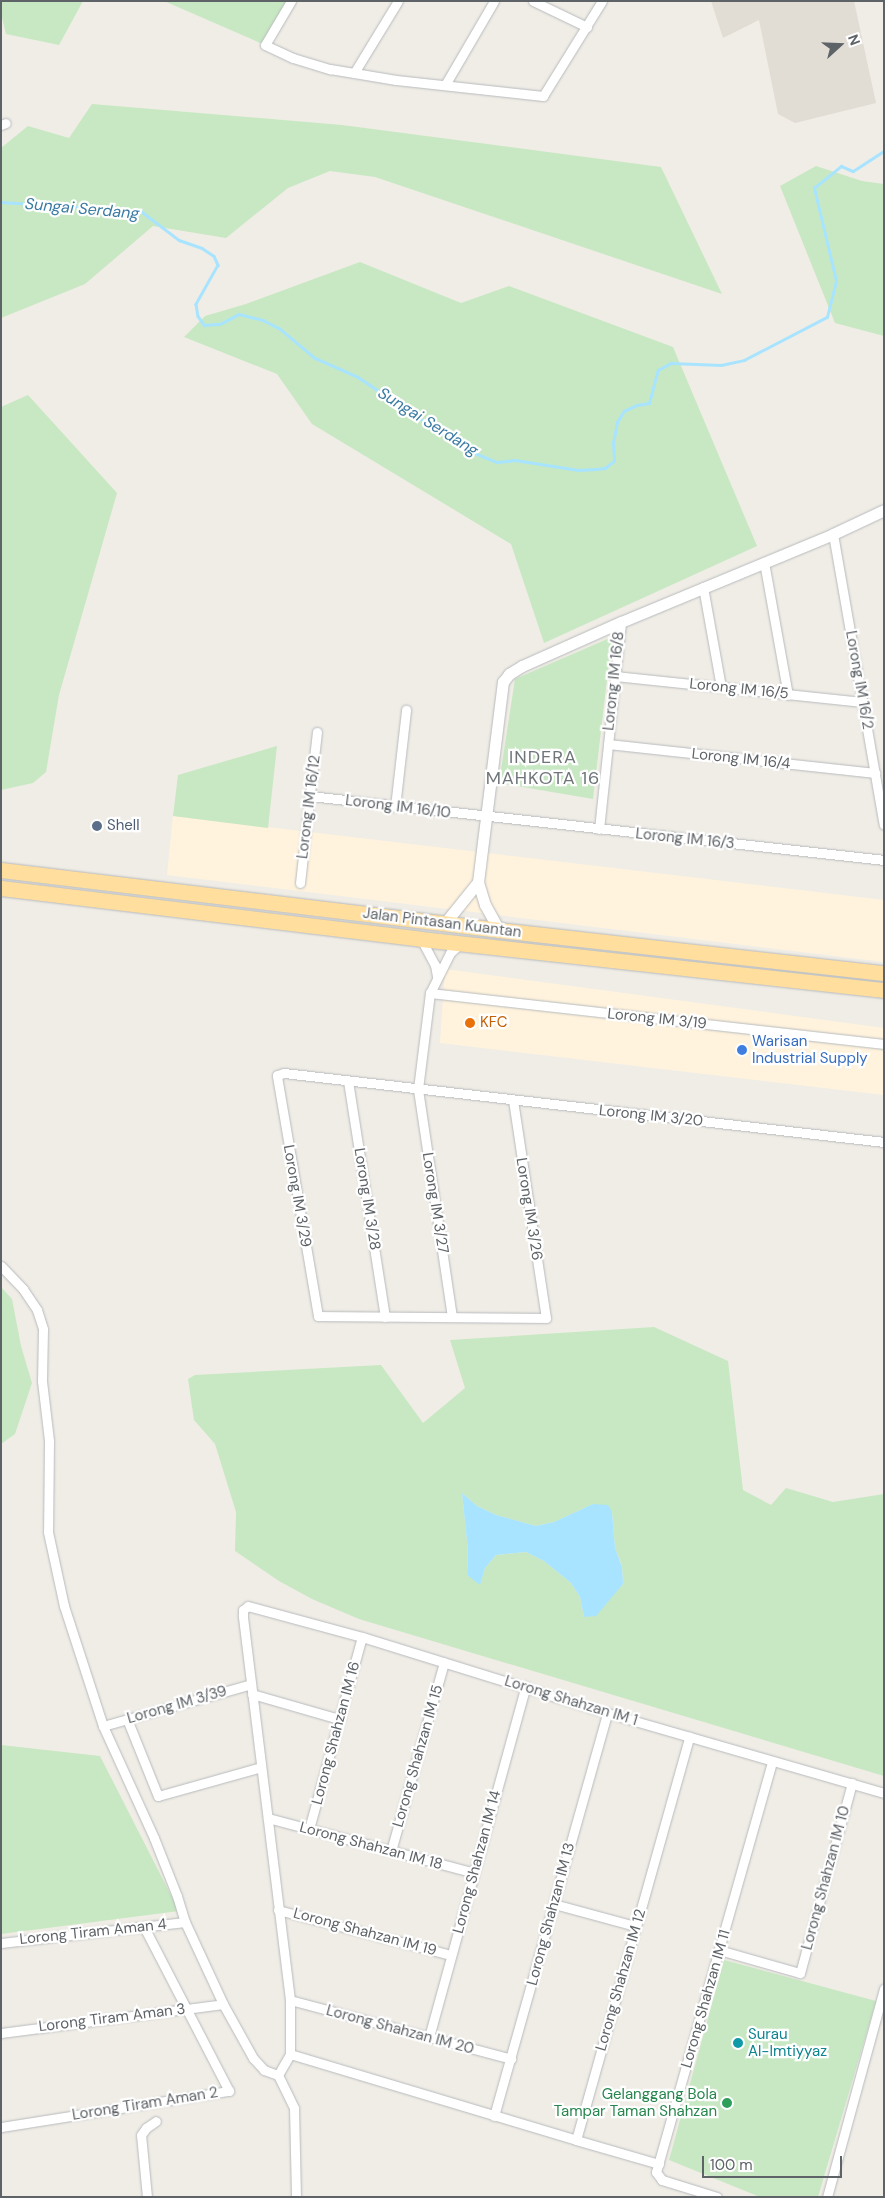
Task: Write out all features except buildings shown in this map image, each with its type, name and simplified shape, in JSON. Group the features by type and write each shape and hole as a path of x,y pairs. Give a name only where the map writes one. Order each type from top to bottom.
{"highway":[{"name":"Jalan Pintasan Kuantan","path":"1,870 499,930 884,973"},
{"name":"Jalan Pintasan Kuantan","path":"1,888 421,939 884,990"}],"street":[{"path":"291,1 265,44 310,64 354,73 543,96 602,1"},
{"path":"354,73 398,1"},
{"path":"445,85 494,1"},
{"path":"534,1 587,27"},
{"path":"499,930 486,905 478,882 503,682 509,674 522,666 621,622 834,534 884,510"},
{"name":"Lorong IM 16/2","path":"834,534 884,825"},
{"path":"764,562 788,695"},
{"path":"703,587 721,687"},
{"name":"Lorong IM 16/8","path":"599,830 621,622"},
{"name":"Lorong IM 16/5","path":"615,676 863,702"},
{"path":"395,807 406,710"},
{"name":"Lorong IM 16/12","path":"300,883 317,732"},
{"name":"Lorong IM 16/4","path":"608,744 875,773"},
{"name":"Lorong IM 16/10","path":"310,796 486,817"},
{"name":"Lorong IM 16/3","path":"486,817 884,860"},
{"path":"445,923 478,882"},
{"path":"421,939 435,965 437,976"},
{"name":"Lorong IM 3/27","path":"452,1317 418,1089 430,993 450,953 461,943"},
{"name":"Lorong IM 3/19","path":"430,993 884,1044"},
{"name":"Lorong IM 3/20","path":"277,1075 284,1073 884,1142"},
{"name":"Lorong IM 3/29","path":"277,1075 318,1316 385,1317"},
{"name":"Lorong IM 3/28","path":"348,1081 385,1317"},
{"name":"Lorong IM 3/26","path":"452,1317 546,1318 512,1100"},
{"path":"1,1266 23,1289 32,1303 43,1329 42,1381 49,1441 48,1532 64,1606 103,1726 154,1838 185,1922 252,2058 264,2070 278,2075 294,2108 296,2197"},
{"path":"385,1317 452,1317"},
{"name":"Lorong Shahzan IM 1","path":"251,1684 242,1610 248,1606 258,1607 362,1637 526,1686 607,1713 884,1792"},
{"name":"Lorong Shahzan IM 16","path":"309,1829 362,1637"},
{"name":"Lorong Shahzan IM 15","path":"392,1851 444,1662"},
{"path":"251,1684 290,2000 290,2054 278,2075"},
{"name":"Lorong IM 3/39","path":"103,1726 251,1684"},
{"name":"Lorong Shahzan IM 14","path":"429,2037 526,1686"},
{"path":"252,1694 339,1719"},
{"name":"Lorong Shahzan IM 13","path":"494,2116 607,1713"},
{"path":"127,1719 158,1796 261,1767"},
{"name":"Lorong Shahzan IM 12","path":"576,2140 689,1737"},
{"name":"Lorong Shahzan IM 11","path":"659,2164 772,1761"},
{"name":"Lorong Shahzan IM 10","path":"720,1950 800,1973 852,1783"},
{"name":"Lorong Shahzan IM 18","path":"268,1818 474,1873"},
{"path":"554,1904 636,1926"},
{"name":"Lorong Shahzan IM 19","path":"278,1910 451,1955"},
{"name":"Lorong Tiram Aman 4","path":"1,1943 185,1922"},
{"path":"144,1927 187,2009"},
{"path":"827,2197 884,1989"},
{"name":"Lorong Shahzan IM 20","path":"290,2000 510,2059"},
{"name":"Lorong Tiram Aman 3","path":"1,2033 224,2004"},
{"name":"Lorong Tiram Aman 2","path":"1,2127 229,2091 187,2009"},
{"path":"290,2054 659,2164 656,2172 659,2179 717,2197"},
{"path":"147,2197 141,2135 146,2128 156,2121"}],"shaded area":[{"path":"711,1 854,1 876,103 795,123 778,114 759,20 723,38"},
{"path":"173,816 884,900 884,962 167,875"},
{"path":"445,969 884,1028 884,1095 440,1043"}],"green space":[{"path":"1,1 83,1 59,45 6,34 1,14"},
{"path":"164,1 291,1 265,45"},
{"path":"92,104 342,125 661,167 722,294 375,177 330,171 288,188 226,238 153,226 85,284 1,318 1,148 28,126 69,138"},
{"path":"816,166 862,181 884,184 884,336 835,323 780,186"},
{"path":"360,262 461,303 509,286 673,347 757,546 544,643 511,544 312,424 277,374 184,337 205,316 246,304"},
{"path":"28,395 117,493 59,695 46,772 33,783 1,790 1,407"},
{"path":"612,637 593,799 499,783 515,679"},
{"path":"277,746 268,828 173,816 178,775"},
{"path":"1,1287 12,1299 21,1346 32,1383 15,1434 1,1444"},
{"path":"654,1327 728,1361 743,1490 771,1505 786,1488 833,1502 884,1494 884,1776 359,1619 312,1599 279,1581 235,1551 236,1512 215,1444 194,1420 188,1379 195,1375 381,1365 423,1423 465,1388 450,1340","holes":["462,1493 477,1506 496,1515 536,1526 554,1522 593,1504 612,1512 615,1548 622,1566 623,1584 611,1597 584,1617 580,1597 571,1583 544,1561 526,1552 496,1555 485,1568 480,1584 467,1575 468,1551"]},
{"path":"1,1745 100,1756 179,1911 1,1934"},
{"path":"724,1960 876,2001 818,2197 760,2197 669,2160"}],"water":[{"path":"462,1493 477,1506 496,1515 536,1526 554,1522 593,1504 608,1505 612,1512 615,1548 622,1567 623,1584 596,1616 584,1617 580,1597 571,1583 544,1561 526,1552 496,1555 485,1568 480,1585 467,1575 468,1551"}],"waterway":[{"name":"Sungai Serdang","path":"1,202 141,211 179,240 202,248 214,256 218,265 196,304 198,316 204,325 220,324 239,314 263,320 279,328 315,358 358,377 467,450 497,462 515,460 578,470 596,469 605,468 614,461 613,443 617,422 624,411 637,405 649,403 658,370 671,363 721,365 744,360 827,317 836,281 814,188 841,166 853,171 884,151"}],"place":[{"name":"Shell","path":"97,826"},
{"name":"KFC","path":"470,1023"},
{"name":"Warisan Industrial Supply","path":"742,1050"},
{"name":"Surau Al-Imtiyyaz","path":"738,2043"},
{"name":"Gelanggang Bola Tampar Taman Shahzan","path":"727,2103"}],"district":[{"name":"INDERA MAHKOTA 16","path":"543,768"}]}
